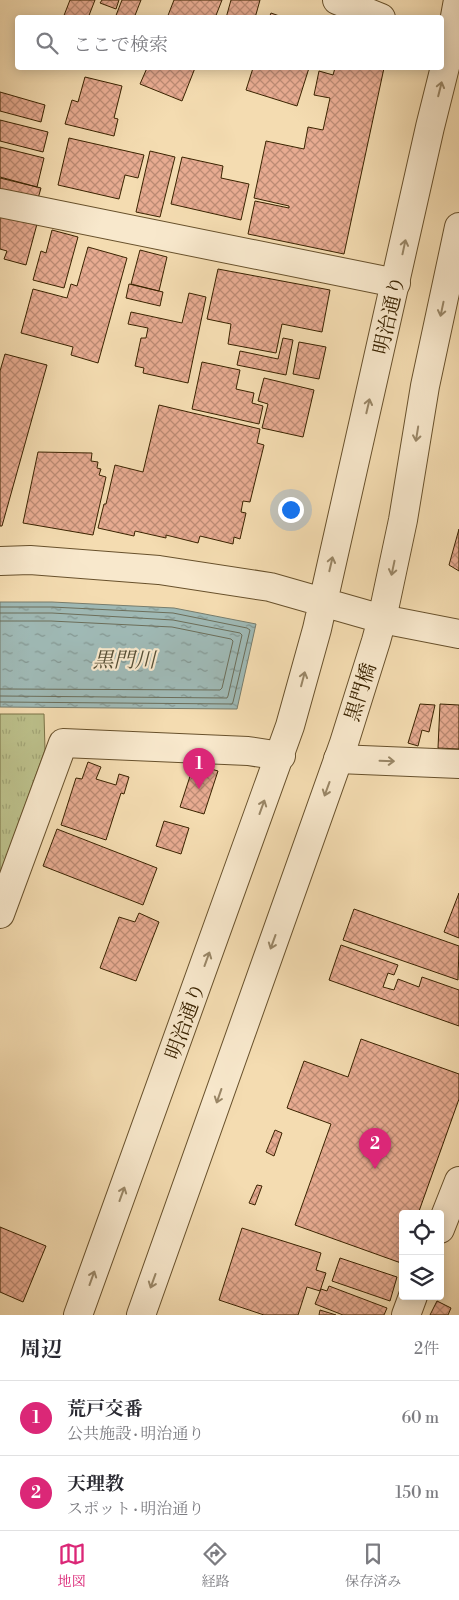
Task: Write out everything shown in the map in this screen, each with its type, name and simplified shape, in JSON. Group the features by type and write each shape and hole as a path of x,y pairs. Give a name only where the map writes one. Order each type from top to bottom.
{"street":[{"path":"338,0 374,15"},
{"name":"明治通り","path":"78,1315 281,756 290,726 317,629 430,127 450,55 458,0"},
{"path":"0,204 396,283"},
{"path":"379,630 403,520 425,386 459,227"},
{"path":"0,561 30,560 159,570 270,587 322,603 379,630 459,634"},
{"name":"黒門橋","path":"341,751 379,630"},
{"path":"0,914 63,743 248,751 281,756"},
{"path":"141,1315 341,751 459,764"},
{"path":"444,1218 459,1181"},
{"path":"406,1315 412,1300"}],"green space":[{"path":"0,714 44,714 45,750 0,874"}],"water":[{"name":"黒門川","path":"0,602 52,602 174,608 256,624 237,709 0,707"}],"building":[{"path":"70,0 95,0 89,15 64,15"},
{"path":"102,0 119,0 116,9 100,3"},
{"path":"122,0 141,0 135,15 116,15"},
{"path":"174,0 222,0 216,15 168,15"},
{"path":"231,0 260,0 256,15 227,15"},
{"path":"146,70 194,70 182,101 140,84"},
{"path":"252,70 308,70 297,106 246,90"},
{"path":"334,70 384,70 344,254 248,234 255,201 289,208 289,206 254,198 266,141 304,149 308,127 323,130 330,98 314,95 319,71 333,75"},
{"path":"85,77 122,86 114,118 118,119 114,136 65,124 72,100 78,102"},
{"path":"0,92 45,105 41,122 0,111"},
{"path":"0,120 48,132 43,152 0,141"},
{"path":"69,138 144,155 138,178 125,175 119,199 58,185"},
{"path":"0,147 44,158 37,187 0,177"},
{"path":"150,151 175,157 160,217 136,212"},
{"path":"182,157 223,166 221,178 249,184 241,220 171,204"},
{"path":"0,178 41,188 37,202 0,192"},
{"path":"0,214 37,224 26,265 4,259 7,251 0,249"},
{"path":"52,230 78,237 64,288 33,280 41,251 46,253"},
{"path":"88,247 127,258 98,363 71,355 73,347 21,333 33,289 67,298 71,284 77,286"},
{"path":"140,250 167,257 159,291 131,284"},
{"path":"218,269 330,290 322,332 282,324 276,353 228,344 231,324 207,319"},
{"path":"129,284 163,292 160,306 126,298"},
{"path":"189,293 206,297 188,383 143,373 144,368 135,366 141,338 146,338 148,328 128,324 131,312 182,323"},
{"path":"283,338 293,340 286,375 237,365 240,351 278,359"},
{"path":"299,342 326,347 319,379 293,374"},
{"path":"5,354 47,365 2,526 0,526 0,371"},
{"path":"202,362 240,370 236,389 254,393 252,403 263,406 259,424 192,409"},
{"path":"264,378 314,390 303,437 262,428 268,404 258,401"},
{"path":"159,405 260,429 257,443 264,445 250,502 243,501 241,512 246,513 240,539 234,537 233,544 200,536 198,543 166,535 166,538 135,531 134,536 98,528 115,465 143,472"},
{"path":"38,452 92,453 91,461 98,462 97,468 101,469 99,475 106,477 93,535 23,523"},
{"path":"459,529 459,571 449,565"},
{"path":"420,704 435,705 429,732 422,730 418,746 408,743"},
{"path":"440,704 459,705 459,749 438,748"},
{"path":"88,762 101,767 96,779 116,785 119,774 129,777 124,794 121,793 106,840 61,825 76,778 82,779"},
{"path":"194,764 218,771 204,814 180,807"},
{"path":"164,821 189,828 181,854 156,846"},
{"path":"57,829 157,868 143,905 43,866"},
{"path":"459,893 459,938 444,932"},
{"path":"354,909 459,946 458,980 343,940"},
{"path":"139,913 159,922 136,981 100,968 119,917 135,922"},
{"path":"341,945 398,965 394,975 388,973 383,987 394,990 398,979 419,987 422,977 459,990 459,1026 329,980"},
{"path":"361,1039 459,1074 459,1099 419,1210 399,1210 399,1262 295,1225 331,1124 287,1108 304,1061 348,1077"},
{"path":"275,1130 282,1133 274,1156 266,1152"},
{"path":"257,1185 262,1186 255,1205 249,1203"},
{"path":"0,1227 46,1246 23,1302 0,1292"},
{"path":"242,1228 321,1253 316,1270 326,1273 320,1291 307,1287 298,1315 264,1315 219,1300"},
{"path":"340,1258 397,1277 390,1301 332,1281"},
{"path":"329,1286 387,1308 384,1315 343,1315 315,1304 321,1289 327,1291"},
{"path":"437,1301 451,1308 448,1315 430,1315"},
{"path":"320,1310 336,1315 319,1315"}],"place":[{"name":"荒戸交番","path":"199,789"},
{"name":"天理教","path":"375,1169"}]}
